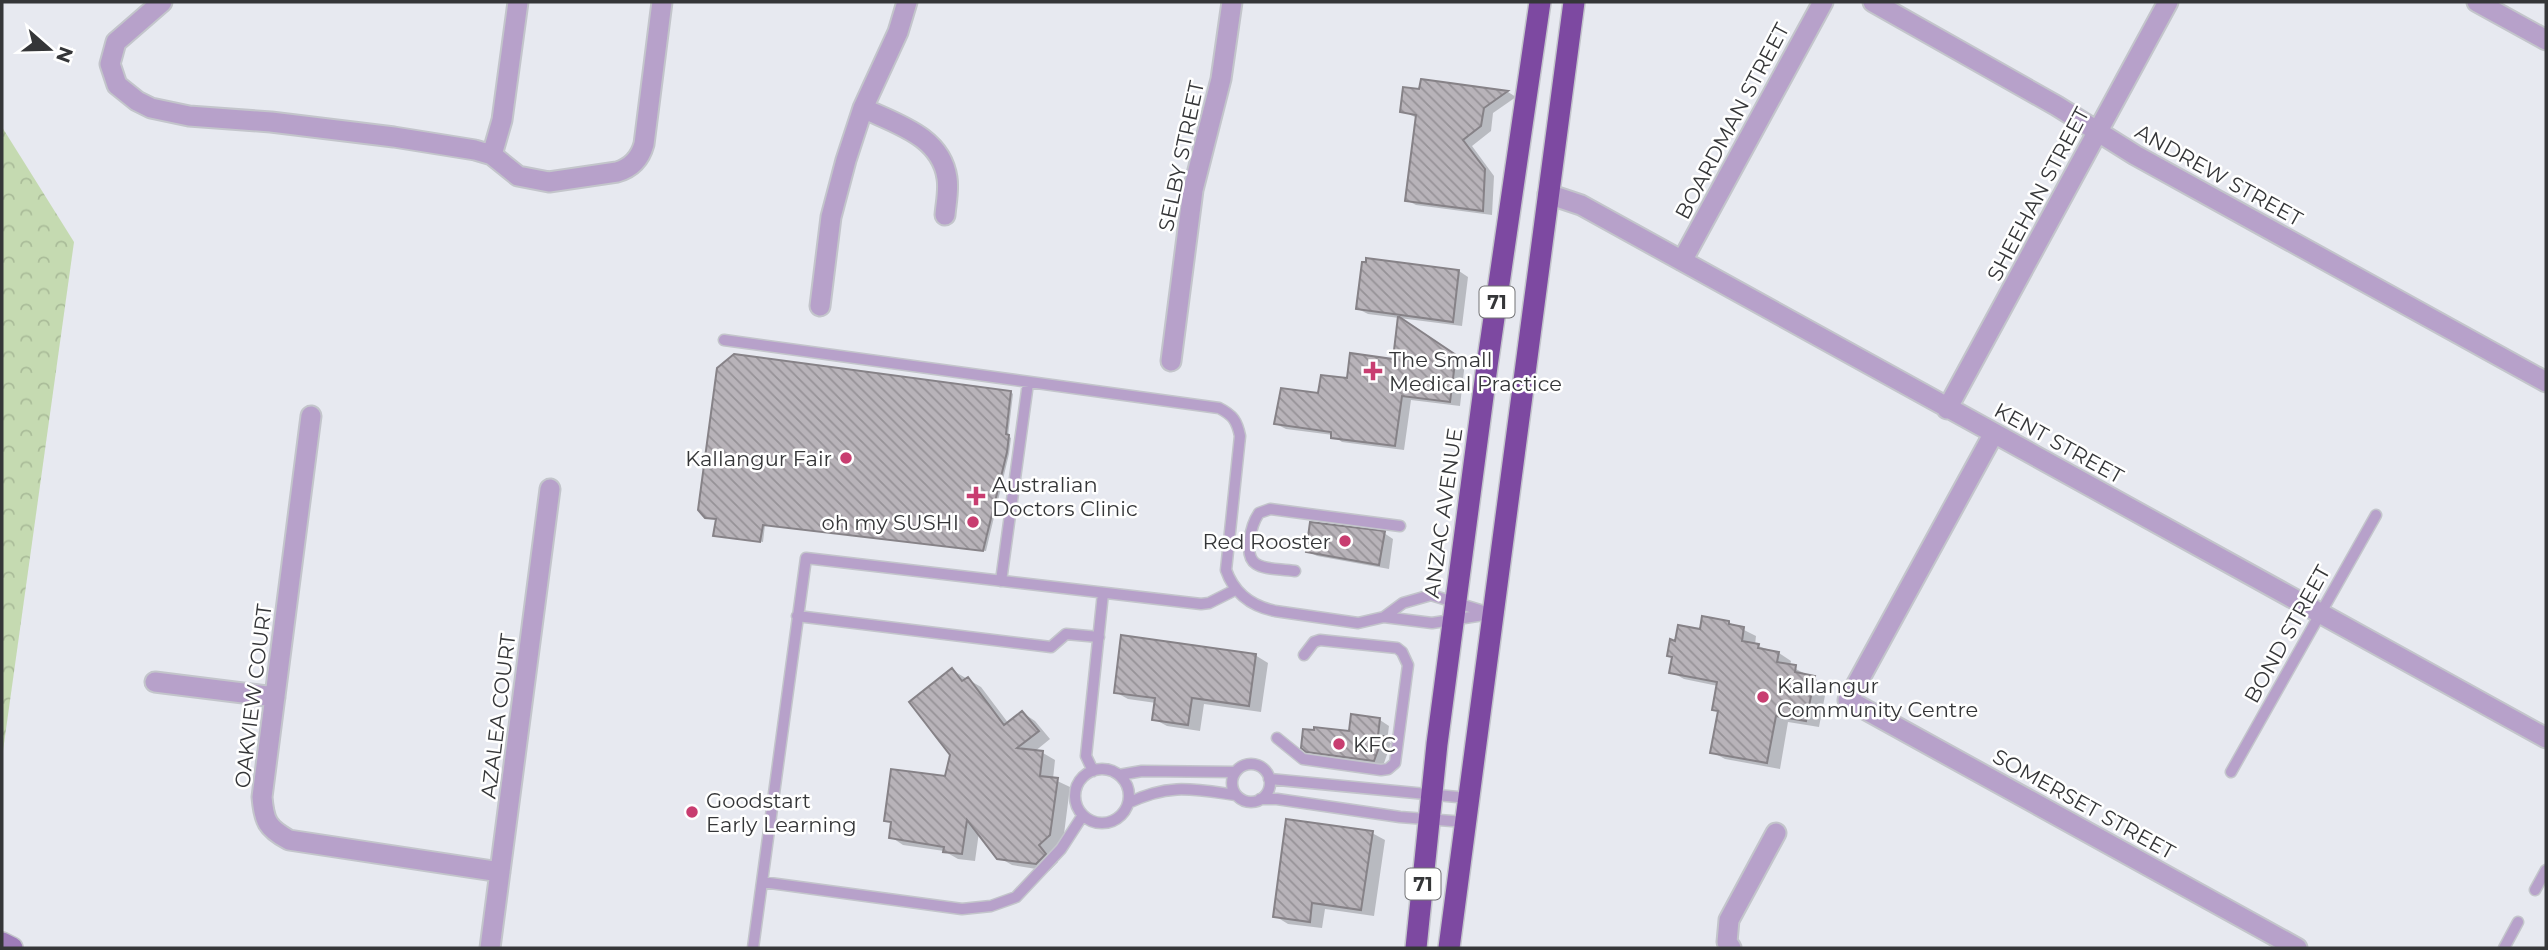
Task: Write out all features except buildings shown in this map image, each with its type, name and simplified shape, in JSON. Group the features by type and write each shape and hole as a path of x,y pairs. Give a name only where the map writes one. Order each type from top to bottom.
{"highway":[{"name":"ANZAC AVENUE","path":"1416,948 1431,795 1539,2"},
{"name":"71","path":"1449,948 1573,2"}],"street":[{"path":"162,2 123,34 112,51 110,64 117,85 144,105 163,112 189,116 394,136 475,150 492,155 518,176 549,182 565,182 617,172 638,159 644,144 662,2"},
{"path":"492,155 502,120 518,2"},
{"path":"820,306 835,196 863,108 898,32 907,2"},
{"name":"SELBY STREET","path":"1171,361 1193,190 1221,79 1232,2"},
{"name":"BOARDMAN STREET","path":"1682,261 1823,2"},
{"name":"ANDREW STREET","path":"1872,2 2098,132 2546,382"},
{"name":"SHEEHAN STREET","path":"1947,409 2168,2"},
{"path":"2477,2 2546,40"},
{"path":"863,108 915,132 935,149 944,163 947,176 945,215"},
{"name":"KENT STREET","path":"1548,194 1581,205 2546,738"},
{"name":"OAKVIEW COURT","path":"311,416 262,797 264,817 274,832 289,840 500,872"},
{"name":"SOMERSET STREET","path":"1994,433 1848,700 2297,948"},
{"name":"AZALEA COURT","path":"490,948 550,489"},
{"path":"155,682 275,697"},
{"path":"1729,945 1729,920 1776,833"},
{"path":"2,943 12,948"}],"lane":[{"path":"724,340 1219,408 1230,413 1237,422 1240,436 1226,556 1226,570 1235,590 1263,608 1358,623 1384,617 1427,623 1455,612 1493,614"},
{"path":"1001,580 1028,383"},
{"path":"1294,571 1258,565 1250,561 1247,553 1252,523 1259,513 1270,509 1399,526"},
{"name":"BOND STREET","path":"2231,772 2376,515"},
{"path":"753,948 806,558 1202,604 1235,590"},
{"path":"1093,771 1086,756 1103,593"},
{"path":"1384,617 1403,603 1424,596 1436,596 1455,612 1493,614"},
{"path":"797,616 1051,647 1066,634 1099,637"},
{"path":"1277,738 1296,755 1311,761 1381,770 1388,769 1395,763 1408,665 1402,652 1397,648 1320,640 1314,642 1304,655"},
{"path":"1260,799 1268,790 1269,779 1263,769 1252,764 1235,772 1142,771 1119,775 1101,769 1080,780 1075,794 1083,815 1096,822 1110,822 1121,814 1128,803 1161,790 1175,788 1236,795 1250,802 1277,799 1465,822"},
{"path":"1235,772 1232,784 1236,795"},
{"path":"1119,775 1127,787 1128,803"},
{"path":"1269,779 1468,798"},
{"path":"762,882 962,909 991,906 1016,897 1061,849 1083,815"},
{"path":"2535,890 2546,870"},
{"path":"2504,948 2518,922"}],"green space":[{"path":"2,127 74,242 2,758"}],"place":[{"name":"The Small Medical Practice","path":"1373,371"},
{"name":"Kallangur Fair","path":"846,458"},
{"name":"Australian Doctors Clinic","path":"976,496"},
{"name":"oh my SUSHI","path":"973,522"},
{"name":"Red Rooster","path":"1345,541"},
{"name":"Kallangur Community Centre","path":"1763,697"},
{"name":"KFC","path":"1339,744"},
{"name":"Goodstart Early Learning","path":"692,812"}]}
